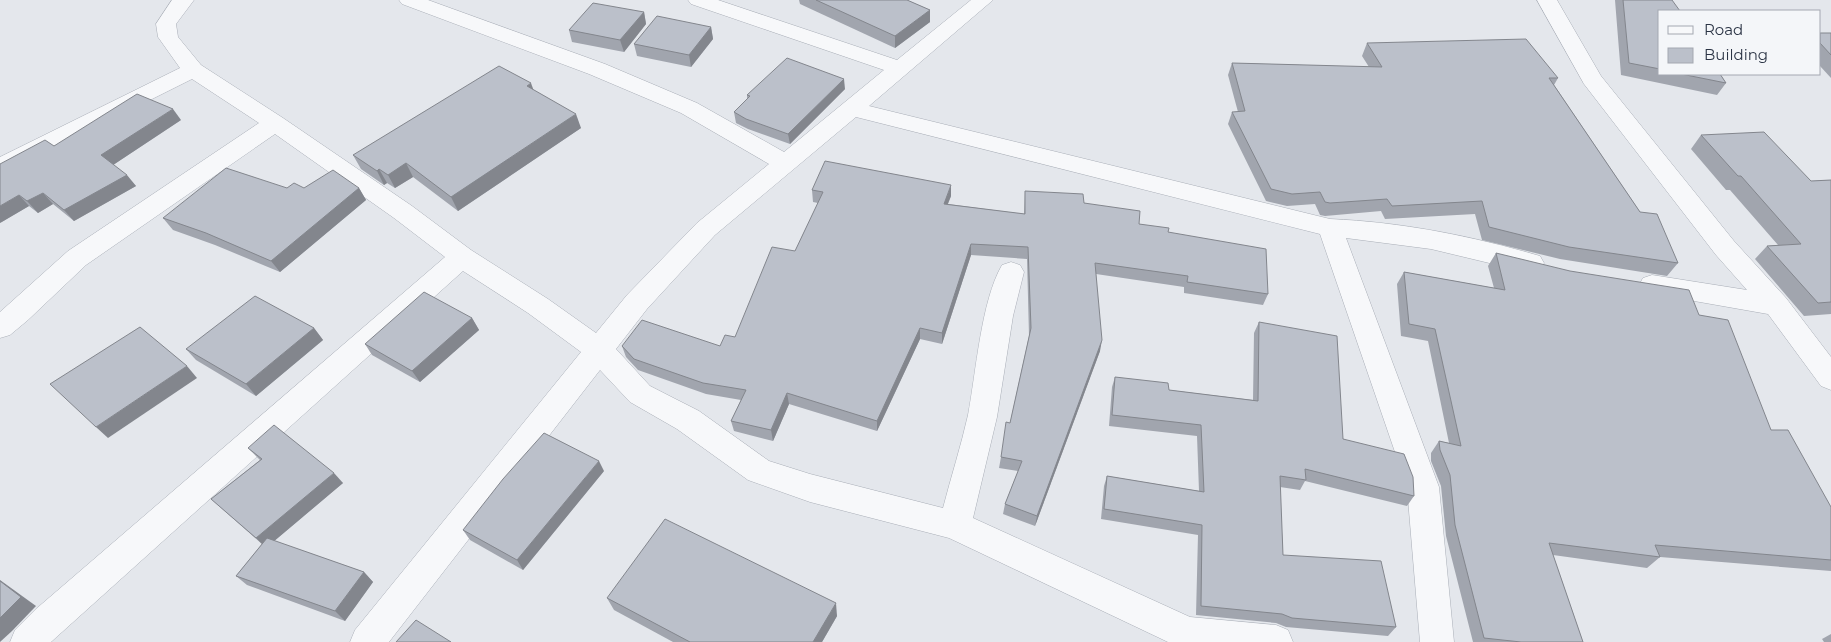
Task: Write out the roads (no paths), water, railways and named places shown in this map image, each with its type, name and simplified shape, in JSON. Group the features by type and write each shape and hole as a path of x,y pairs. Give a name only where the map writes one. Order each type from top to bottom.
{"street":[{"path":"184,0 177,6 166,24 168,37 172,45 193,70 275,123 403,212 462,257 538,306 599,350 640,394 688,420 759,471 810,488 955,525 1188,634 1276,642"},
{"path":"409,0 597,69 689,108 786,163"},
{"path":"698,0 898,68"},
{"path":"367,642 637,302 706,229 898,68 983,0"},
{"path":"1547,0 1592,78 1725,248 1776,305 1829,372"},
{"path":"0,167 193,70"},
{"path":"851,109 1330,228 1366,228 1451,243 1551,268"},
{"path":"0,327 18,313 77,258 275,123"},
{"path":"1330,228 1423,487 1437,642"},
{"path":"27,642 48,621 462,257"},
{"path":"955,525 982,417 999,316 1012,272"},
{"path":"1629,282 1776,305"}]}
